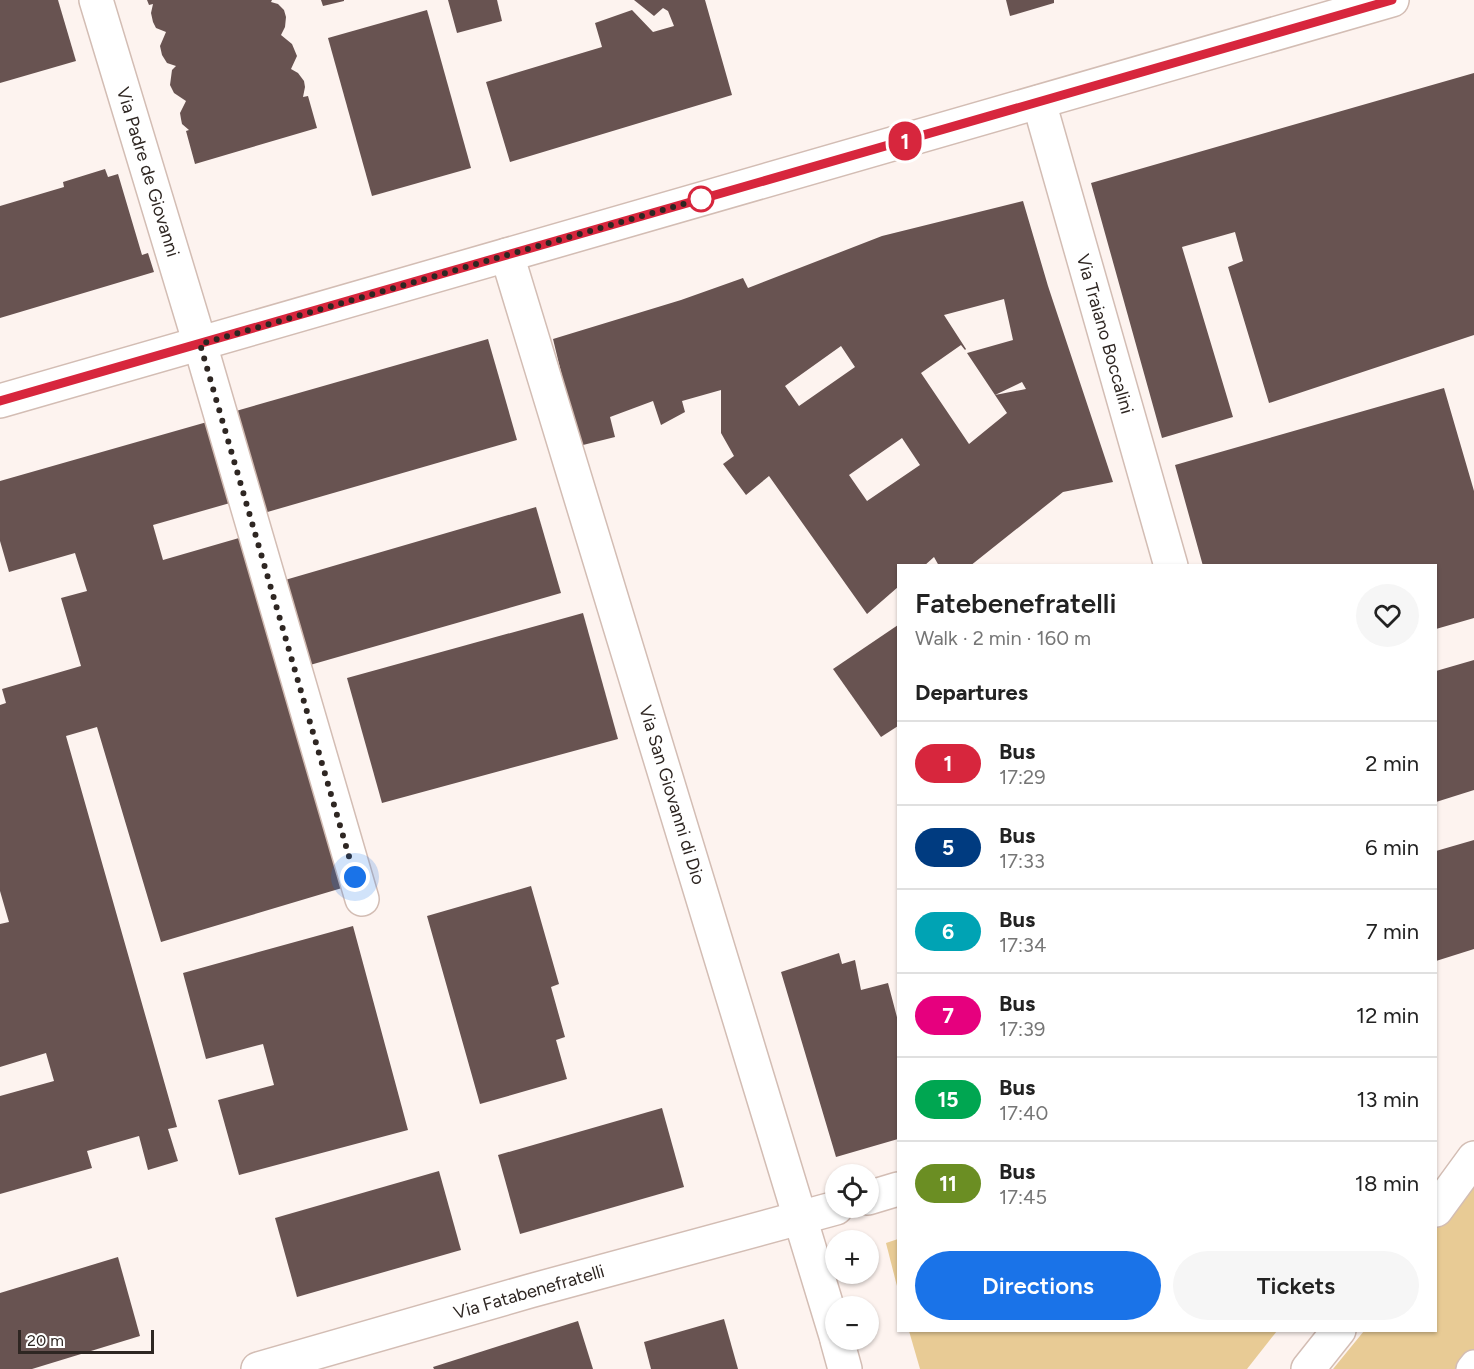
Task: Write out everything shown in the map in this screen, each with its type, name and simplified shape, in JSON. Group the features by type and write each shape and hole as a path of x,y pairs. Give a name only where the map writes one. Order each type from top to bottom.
{"street":[{"name":"Via Padre de Giovanni","path":"96,0 200,344 362,899"},
{"path":"0,401 1392,0"},
{"name":"Via Traiano Boccalini","path":"1039,102 1170,564"},
{"name":"Via San Giovanni di Dio","path":"507,255 825,1300"},
{"path":"1437,1209 1474,1158"},
{"path":"879,1195 897,1189"},
{"name":"Via Fatabenefratelli","path":"258,1369 530,1291 825,1211"},
{"path":"1308,1369 1337,1332"},
{"name":"Via San Giovanni di Dio","path":"839,1350 845,1369"},
{"path":"1470,1369 1474,1364"}],"shaded area":[{"path":"1474,1164 1474,1369 1333,1369 1363,1332 1437,1332 1437,1225"},
{"path":"897,1239 897,1286 886,1243"},
{"path":"910,1332 1276,1332 1247,1369 920,1369"}],"building":[{"path":"0,0 58,0 76,61 0,83"},
{"path":"147,0 272,0 271,2 278,4 284,10 286,17 281,35 292,44 297,56 291,69 298,73 304,81 303,97 308,96 317,128 195,164 186,131 189,130 182,124 180,113 186,101 174,93 170,85 172,70 176,66 167,63 162,55 160,46 166,32 156,28 151,13 153,4 149,5"},
{"path":"321,0 344,0 344,1 323,6"},
{"path":"448,0 497,0 502,21 457,33"},
{"path":"634,0 705,0 732,95 510,162 486,82 602,47 595,23 632,10 653,32 674,26 668,11 663,8 654,16"},
{"path":"1006,0 1054,0 1054,3 1010,16"},
{"path":"427,10 471,168 372,196 328,38"},
{"path":"1474,73 1474,335 1269,403 1228,267 1243,261 1235,232 1182,247 1233,417 1162,438 1091,183"},
{"path":"105,169 108,177 118,174 142,255 148,253 154,272 0,318 0,206 64,187 63,182"},
{"path":"1023,201 1048,286 1113,482 1063,492 973,564 938,564 934,557 926,564 897,564 897,588 867,614 769,476 746,495 723,464 734,456 721,433 721,390 682,401 685,412 661,425 653,401 610,417 615,437 579,446 553,339 681,300 743,278 748,288 882,236","holes":["1004,299 1013,340 967,353 1007,413 969,444 921,373 961,345 966,349 944,315","841,346 855,367 799,406 785,386","1022,382 1026,389 995,395","902,438 920,465 867,501 849,475"]},
{"path":"488,339 517,440 264,513 236,411"},
{"path":"1444,388 1474,491 1474,618 1437,629 1437,564 1202,564 1175,465"},
{"path":"207,422 230,503 153,525 163,560 239,538 342,888 161,942 97,727 66,736 177,1127 168,1129 178,1161 148,1170 139,1136 87,1151 92,1168 0,1194 0,1096 54,1081 46,1053 0,1067 0,924 9,922 0,891 0,705 6,703 2,689 81,666 61,598 87,591 75,553 9,572 0,541 0,481"},
{"path":"536,507 561,593 310,665 285,580"},
{"path":"583,613 618,739 382,803 347,678"},
{"path":"897,626 897,727 881,737 833,669"},
{"path":"1474,660 1474,790 1437,802 1437,671"},
{"path":"1474,840 1474,949 1437,961 1437,851"},
{"path":"531,886 559,984 551,987 565,1037 556,1040 567,1079 480,1104 427,916"},
{"path":"353,926 408,1130 239,1175 218,1100 274,1085 263,1044 206,1059 183,973"},
{"path":"839,953 842,964 855,960 861,990 888,983 897,1017 897,1139 836,1157 781,972"},
{"path":"662,1108 684,1187 520,1234 498,1155"},
{"path":"439,1171 461,1250 297,1297 275,1218"},
{"path":"118,1257 140,1336 32,1369 0,1369 0,1293"},
{"path":"724,1319 738,1369 651,1369 644,1342"},
{"path":"578,1321 593,1369 434,1369 433,1367"}],"bus line":[{"name":"1","path":"0,401 1392,0"}],"route":[{"path":"355,877 200,344 701,199"}]}
